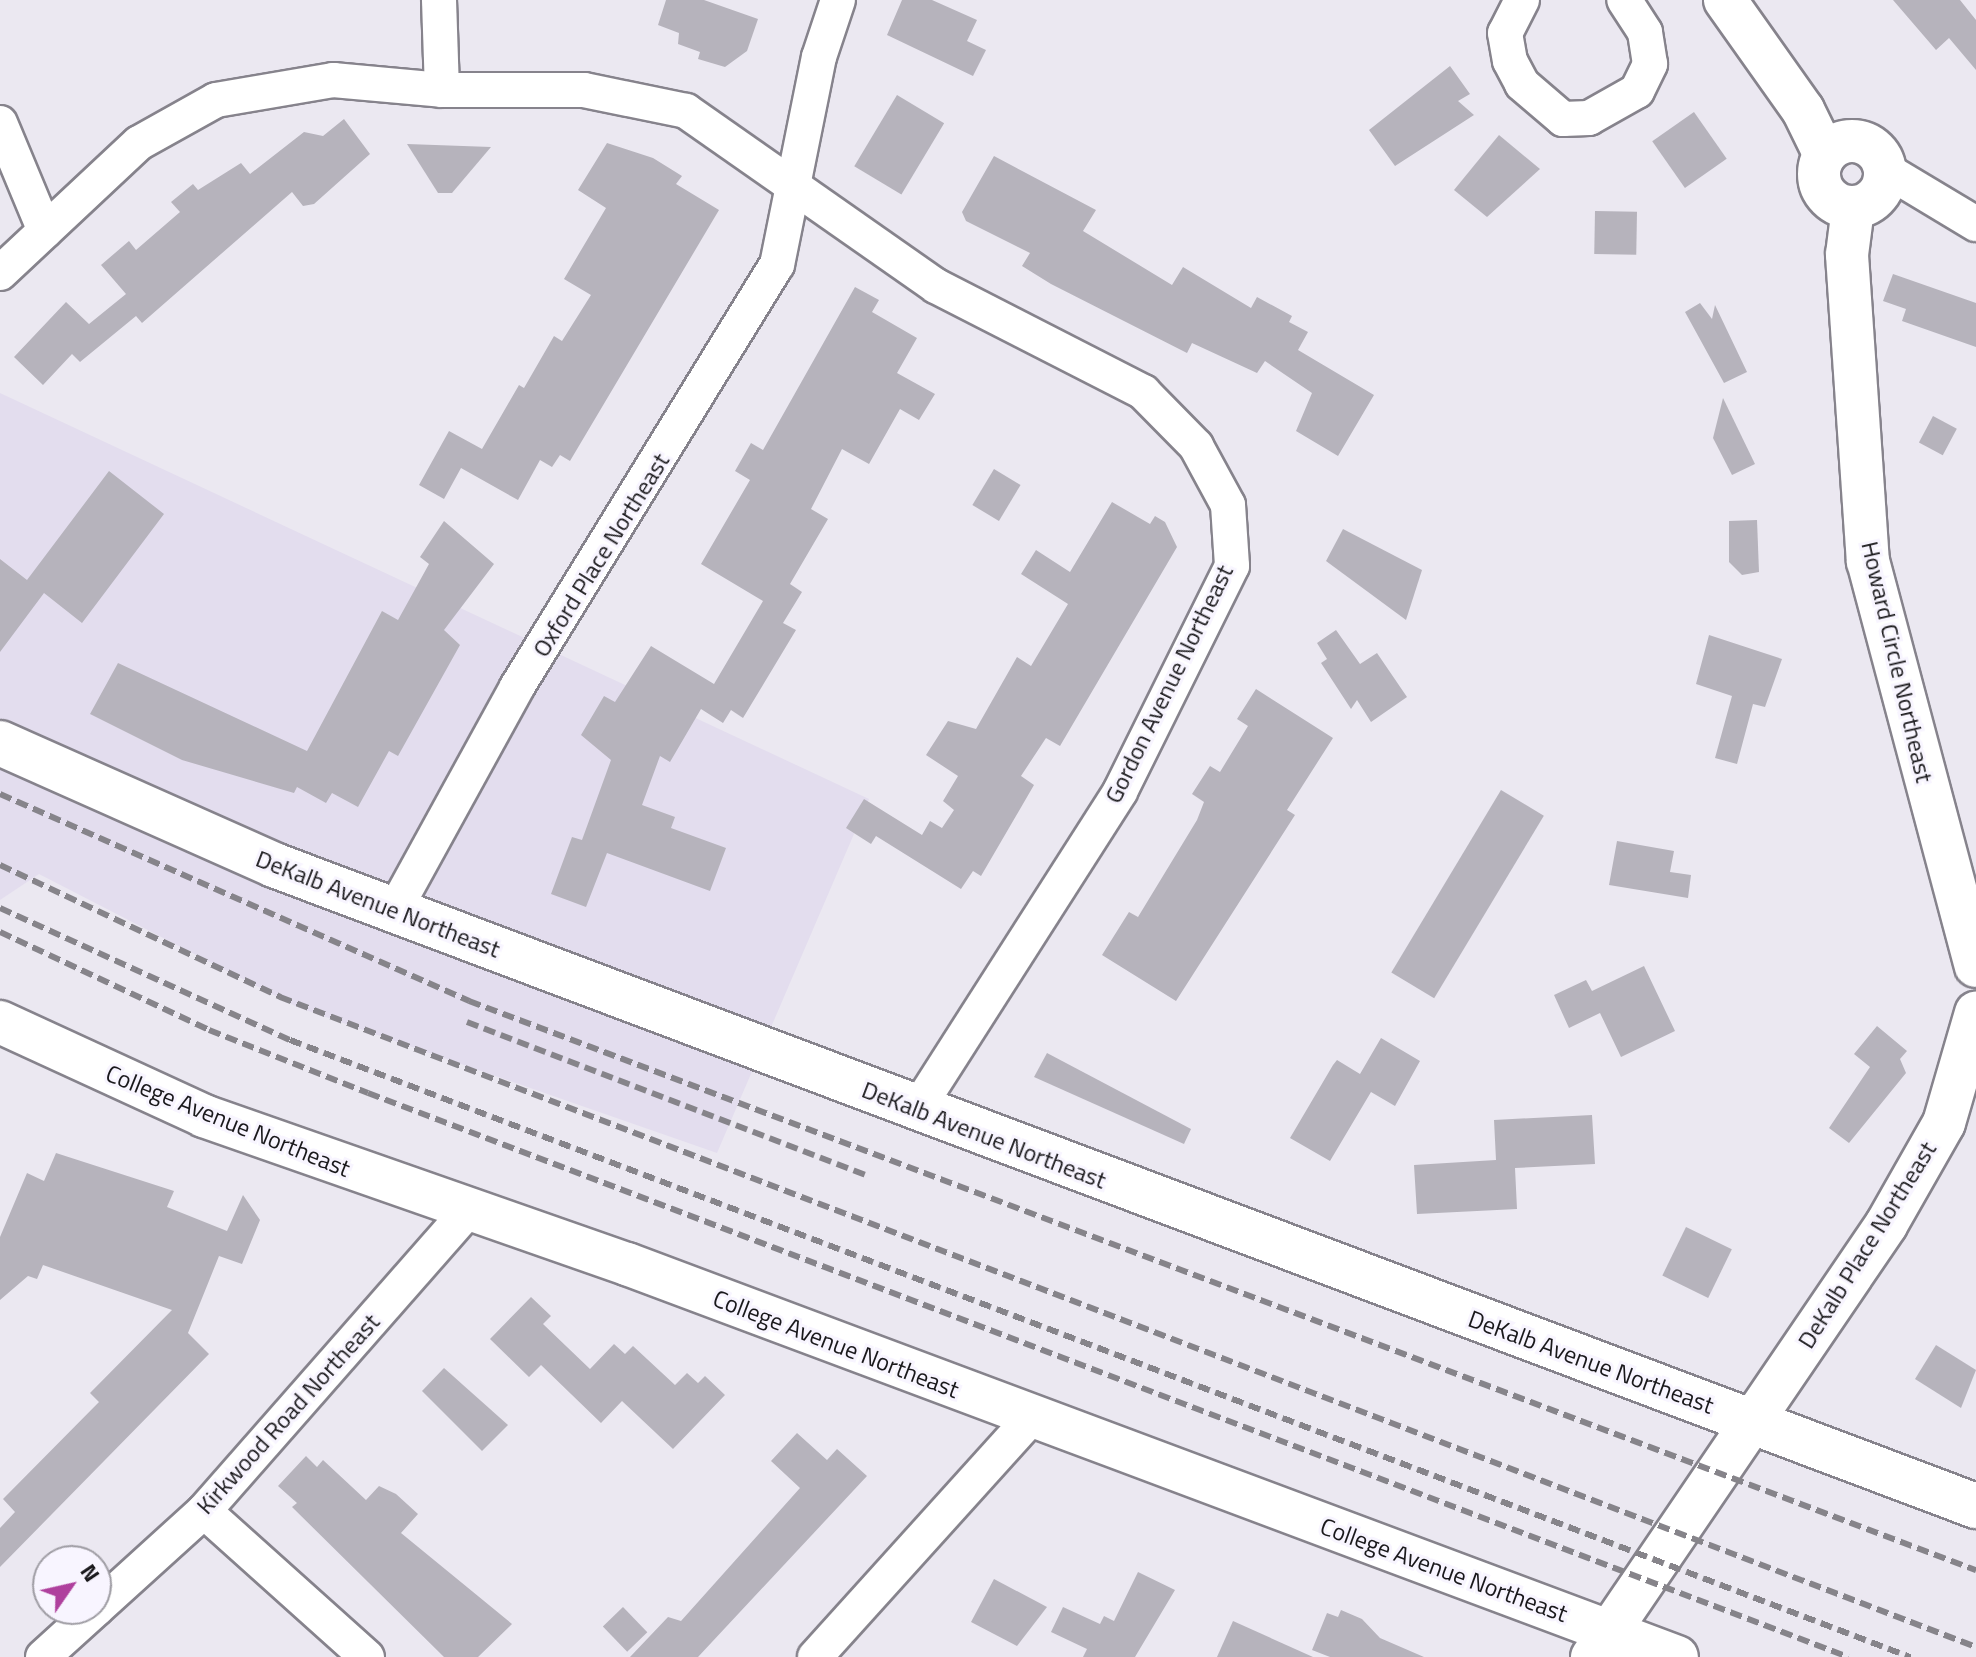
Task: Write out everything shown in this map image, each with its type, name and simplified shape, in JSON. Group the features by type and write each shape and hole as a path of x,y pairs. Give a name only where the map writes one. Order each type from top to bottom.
{"main road":[{"name":"DeKalb Avenue Northeast","path":"0,743 394,911 1976,1506"}],"street":[{"path":"439,0 442,90"},
{"name":"Oxford Place Northeast","path":"394,911 517,687 750,317 777,265 796,195 819,57 838,0"},
{"path":"1522,0 1505,33 1510,61 1522,84 1563,119 1589,118 1637,91 1650,64 1635,3"},
{"path":"1725,0 1803,110 1836,148 1873,148 1886,170 1976,224"},
{"name":"Gordon Avenue Northeast","path":"0,273 139,143 216,100 333,80 442,90 584,90 686,111 796,195 936,286 1143,392 1196,446 1228,505 1232,566 1120,792 917,1110"},
{"path":"0,123 45,231"},
{"path":"1836,148 1819,176 1840,202 1880,193 1886,170"},
{"name":"Howard Circle Northeast","path":"1840,202 1847,255 1868,561 1976,966"},
{"name":"DeKalb Place Northeast","path":"1601,1644 1886,1225 1944,1123 1976,1013"},
{"name":"College Avenue Northeast","path":"0,1022 204,1116 470,1208 1030,1419 1601,1644 1677,1657"},
{"name":"Kirkwood Road Northeast","path":"112,1594 204,1511 470,1208"},
{"path":"815,1657 1030,1419"},
{"path":"204,1511 367,1657"},
{"name":"Kirkwood Road Northeast","path":"43,1657 78,1625"}],"shaded area":[{"path":"0,393 869,799 717,1153 297,1007 39,874 0,900"}],"building":[{"path":"666,0 704,0 758,19 747,51 725,67 698,59 700,52 678,44 679,33 658,25"},
{"path":"902,0 932,0 977,20 967,41 986,50 973,76 887,35"},
{"path":"1893,0 1960,0 1976,20 1976,70 1949,38 1936,50"},
{"path":"1450,66 1470,94 1458,101 1474,115 1395,166 1369,130"},
{"path":"897,95 944,123 901,194 854,166"},
{"path":"1694,112 1727,159 1685,188 1652,141"},
{"path":"344,119 370,154 314,204 303,206 292,192 142,323 136,316 80,362 72,354 43,385 14,357 66,302 89,324 126,294 101,265 129,241 136,250 180,212 171,202 193,184 198,190 241,163 250,174 304,132 323,136"},
{"path":"1499,135 1540,169 1487,217 1454,190"},
{"path":"607,143 653,158 682,176 676,184 719,210 570,461 560,455 552,467 540,460 518,500 461,468 444,499 419,485 449,431 482,449 519,385 524,388 554,336 562,341 591,295 564,279 606,208 578,190"},
{"path":"407,144 491,147 452,193 438,193"},
{"path":"994,156 1096,210 1083,231 1172,285 1183,267 1251,308 1257,297 1292,316 1289,322 1308,332 1298,350 1374,395 1338,456 1296,431 1312,393 1265,361 1257,373 1192,343 1187,353 1051,284 1022,266 1030,253 966,221 962,212"},
{"path":"1595,211 1637,212 1636,255 1594,254"},
{"path":"1893,274 1976,303 1976,347 1902,321 1906,309 1883,301"},
{"path":"855,287 879,300 872,312 917,338 897,373 935,394 919,420 900,409 869,464 842,449 811,509 828,519 790,584 802,592 783,623 796,630 743,718 731,710 723,723 701,709 670,762 660,756 642,805 675,817 671,828 726,848 710,891 607,853 586,907 551,894 572,837 582,840 611,760 581,735 604,696 615,702 651,646 714,684 763,601 701,564 750,480 735,471 751,443 763,450"},
{"path":"1700,303 1712,319 1715,305 1747,372 1724,383 1685,312"},
{"path":"1723,398 1755,464 1732,475 1713,438"},
{"path":"1933,416 1957,429 1943,455 1919,442"},
{"path":"994,469 1021,485 999,521 972,505"},
{"path":"109,471 164,514 82,623 44,593 0,652 0,559 27,580"},
{"path":"1112,502 1150,524 1155,516 1165,522 1177,547 1060,746 1046,738 1021,776 1034,785 981,876 973,871 961,889 876,836 871,844 846,828 864,799 922,835 930,821 942,828 954,810 943,801 958,776 926,755 948,721 976,729 1017,657 1031,666 1068,604 1021,574 1036,550 1070,572"},
{"path":"1757,520 1759,572 1742,575 1729,562 1729,521"},
{"path":"444,521 494,564 444,630 460,645 398,756 389,751 358,807 332,793 326,803 297,787 294,793 182,760 90,714 118,663 307,751 382,611 398,620 429,564 420,557"},
{"path":"1343,529 1422,570 1406,620 1326,561"},
{"path":"1336,630 1360,664 1377,653 1407,697 1371,722 1357,700 1351,709 1321,663 1327,659 1317,643"},
{"path":"1709,635 1782,659 1765,707 1753,704 1737,764 1715,758 1732,696 1696,684"},
{"path":"1256,689 1333,738 1287,810 1295,815 1176,1001 1102,955 1129,912 1138,917 1197,820 1204,802 1192,794 1210,766 1220,772 1248,726 1237,719"},
{"path":"1501,790 1544,816 1434,998 1391,973"},
{"path":"1617,841 1674,851 1670,872 1691,875 1688,898 1609,885"},
{"path":"1644,966 1675,1031 1621,1057 1600,1013 1569,1028 1554,995 1586,980 1592,991"},
{"path":"1877,1026 1907,1051 1900,1059 1906,1073 1849,1143 1829,1128 1870,1067 1854,1054"},
{"path":"1381,1038 1420,1061 1395,1106 1371,1092 1330,1161 1290,1138 1337,1060 1360,1074"},
{"path":"1047,1053 1191,1129 1184,1144 1034,1077"},
{"path":"1592,1115 1595,1164 1515,1168 1517,1209 1417,1214 1414,1165 1496,1160 1494,1120"},
{"path":"56,1153 174,1191 167,1207 227,1231 243,1195 260,1220 242,1264 219,1256 188,1333 209,1354 0,1567 0,1528 15,1512 3,1499 99,1402 90,1393 172,1310 43,1265 37,1279 28,1276 0,1300 0,1237 27,1173 44,1181"},
{"path":"1686,1227 1732,1249 1708,1298 1662,1276"},
{"path":"531,1297 551,1316 543,1324 590,1369 614,1344 625,1354 633,1346 675,1385 687,1373 698,1383 705,1376 725,1395 673,1449 622,1401 601,1423 541,1365 529,1377 490,1339"},
{"path":"1936,1345 1976,1370 1961,1408 1915,1379"},
{"path":"444,1368 508,1425 482,1451 422,1391"},
{"path":"797,1433 827,1460 837,1449 867,1476 698,1657 630,1657 668,1617 681,1621 800,1488 771,1461"},
{"path":"306,1456 317,1467 323,1460 366,1500 379,1486 396,1494 418,1514 401,1533 512,1624 478,1657 444,1657 292,1507 297,1503 278,1486"},
{"path":"1138,1572 1175,1590 1135,1657 1083,1657 1087,1649 1051,1632 1063,1607 1100,1624 1104,1616 1114,1621"},
{"path":"994,1579 1047,1607 1017,1646 971,1622"},
{"path":"623,1607 647,1632 627,1652 603,1626"},
{"path":"1341,1610 1362,1619 1380,1638 1424,1657 1330,1657 1312,1650 1327,1613 1338,1617"},
{"path":"1233,1621 1313,1657 1217,1657"}],"railway":[{"path":"0,794 469,1001 1976,1570"},
{"path":"0,865 280,997 1976,1647"},
{"path":"0,908 290,1040 1910,1657"},
{"path":"0,932 209,1030 368,1093 1848,1657"},
{"path":"467,1022 866,1175"}]}
